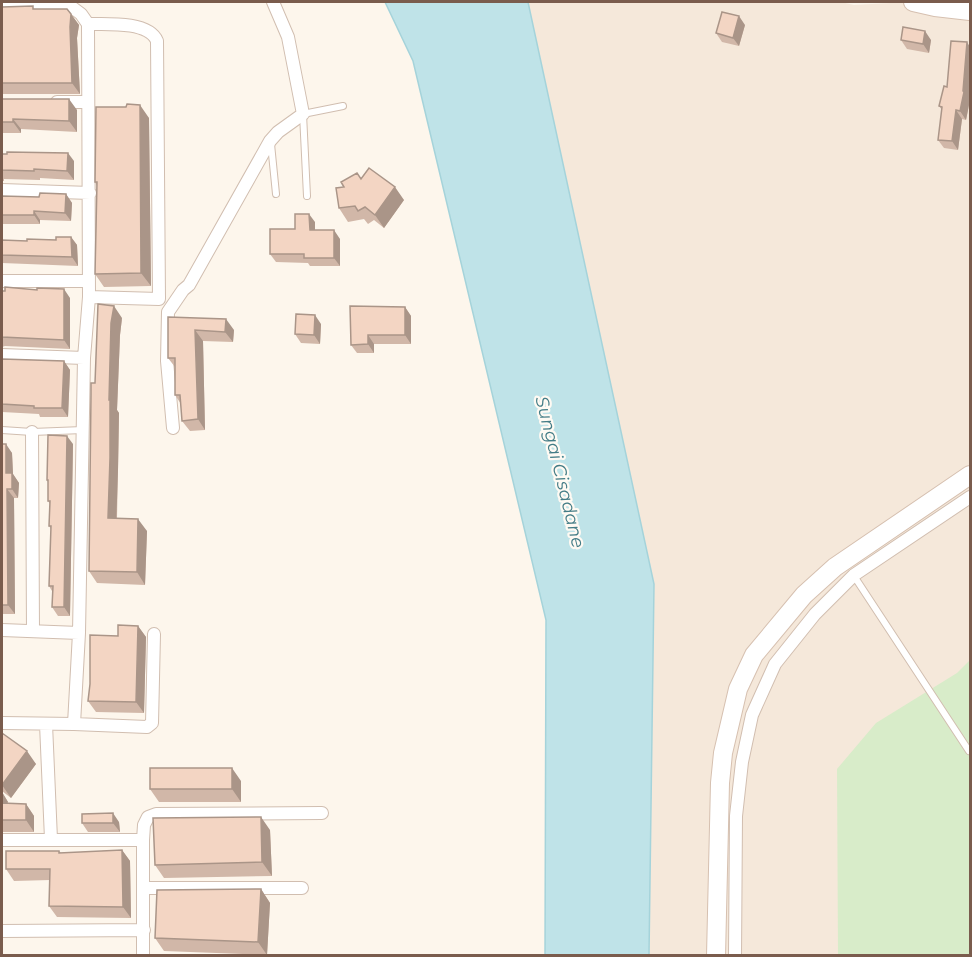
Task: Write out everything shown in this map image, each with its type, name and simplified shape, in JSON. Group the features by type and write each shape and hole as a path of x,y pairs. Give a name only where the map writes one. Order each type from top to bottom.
{"main road":[{"path":"913,2 960,7"},
{"path":"716,956 720,783 723,753 738,689 754,656 804,595 835,567 970,475"}],"street":[{"path":"173,428 167,361 168,312 189,285 270,141 278,132 303,114 288,37 273,2"},
{"path":"2,8 73,8 88,24 90,193 88,297 84,357 79,633 74,724"},
{"path":"88,24 122,25 148,31 157,41 159,298 88,297"},
{"path":"45,102 88,102"},
{"path":"2,190 90,193"},
{"path":"2,281 88,281"},
{"path":"2,355 84,357"},
{"path":"32,432 33,631"},
{"path":"735,956 736,816 742,762 752,715 775,664 815,614 854,575 970,497"},
{"path":"2,630 79,633"},
{"path":"2,723 147,727 152,723 154,634"},
{"path":"46,723 51,839"},
{"path":"143,956 143,840 144,825 148,817 156,813 322,813"},
{"path":"2,840 143,840"},
{"path":"144,888 302,888"},
{"path":"2,931 144,930"}],"lane":[{"path":"307,196 303,114 343,106"},
{"path":"270,141 276,194"},
{"path":"2,430 32,432 84,430"},
{"path":"854,575 969,751"}],"shaded area":[{"path":"528,2 841,2 854,5 970,2 970,955 649,955 654,584"}],"green space":[{"path":"970,660 970,955 838,955 837,769 876,723 957,673"}],"water":[{"name":"Sungai Cisadane","path":"385,2 528,2 654,584 649,955 545,955 546,620 413,61"}],"building":[{"path":"33,6 33,9 67,9 71,14 72,83 2,83 2,7"},
{"path":"722,12 739,16 733,38 716,33"},
{"path":"903,27 925,31 923,44 901,40"},
{"path":"951,41 967,42 964,92 960,111 956,110 952,141 938,140 942,107 939,106 944,86 947,87"},
{"path":"2,99 69,99 69,121 13,119 13,122 2,122"},
{"path":"127,104 140,105 141,273 95,274 96,107 126,107"},
{"path":"7,152 68,153 67,171 2,170 2,154 7,154"},
{"path":"369,168 395,187 375,215 365,207 358,211 355,206 339,208 336,188 344,187 341,182 357,173 361,179"},
{"path":"40,193 66,194 65,213 34,211 34,215 2,215 2,196 39,197"},
{"path":"295,214 309,214 310,230 334,230 334,258 304,258 304,254 270,254 270,229 295,229"},
{"path":"56,237 71,237 72,257 2,255 2,240 56,240"},
{"path":"5,287 37,290 37,288 64,289 64,340 2,337 2,291 5,291"},
{"path":"98,304 114,306 111,323 108,518 138,519 137,572 89,571 91,383 95,383"},
{"path":"350,306 405,307 405,335 368,335 368,344 351,345"},
{"path":"296,314 315,315 314,335 295,334"},
{"path":"168,317 226,319 225,332 195,330 198,419 182,421 180,395 175,395 175,358 168,358"},
{"path":"2,359 64,361 62,408 34,408 34,406 2,404"},
{"path":"48,435 67,436 64,607 52,607 53,586 49,586 51,526 49,526 50,501 48,501 47,480"},
{"path":"2,444 6,444 6,473 12,473 12,489 7,489 8,605 2,605"},
{"path":"118,625 138,626 136,702 88,701 90,635 118,636"},
{"path":"2,733 27,751 2,785"},
{"path":"150,768 232,768 232,789 150,789"},
{"path":"2,803 26,804 26,820 2,820"},
{"path":"113,813 113,823 82,823 82,814"},
{"path":"261,817 262,862 155,865 153,818"},
{"path":"122,850 123,907 49,906 50,869 6,869 6,851 59,851 59,853"},
{"path":"261,889 258,942 155,938 157,890"}]}
